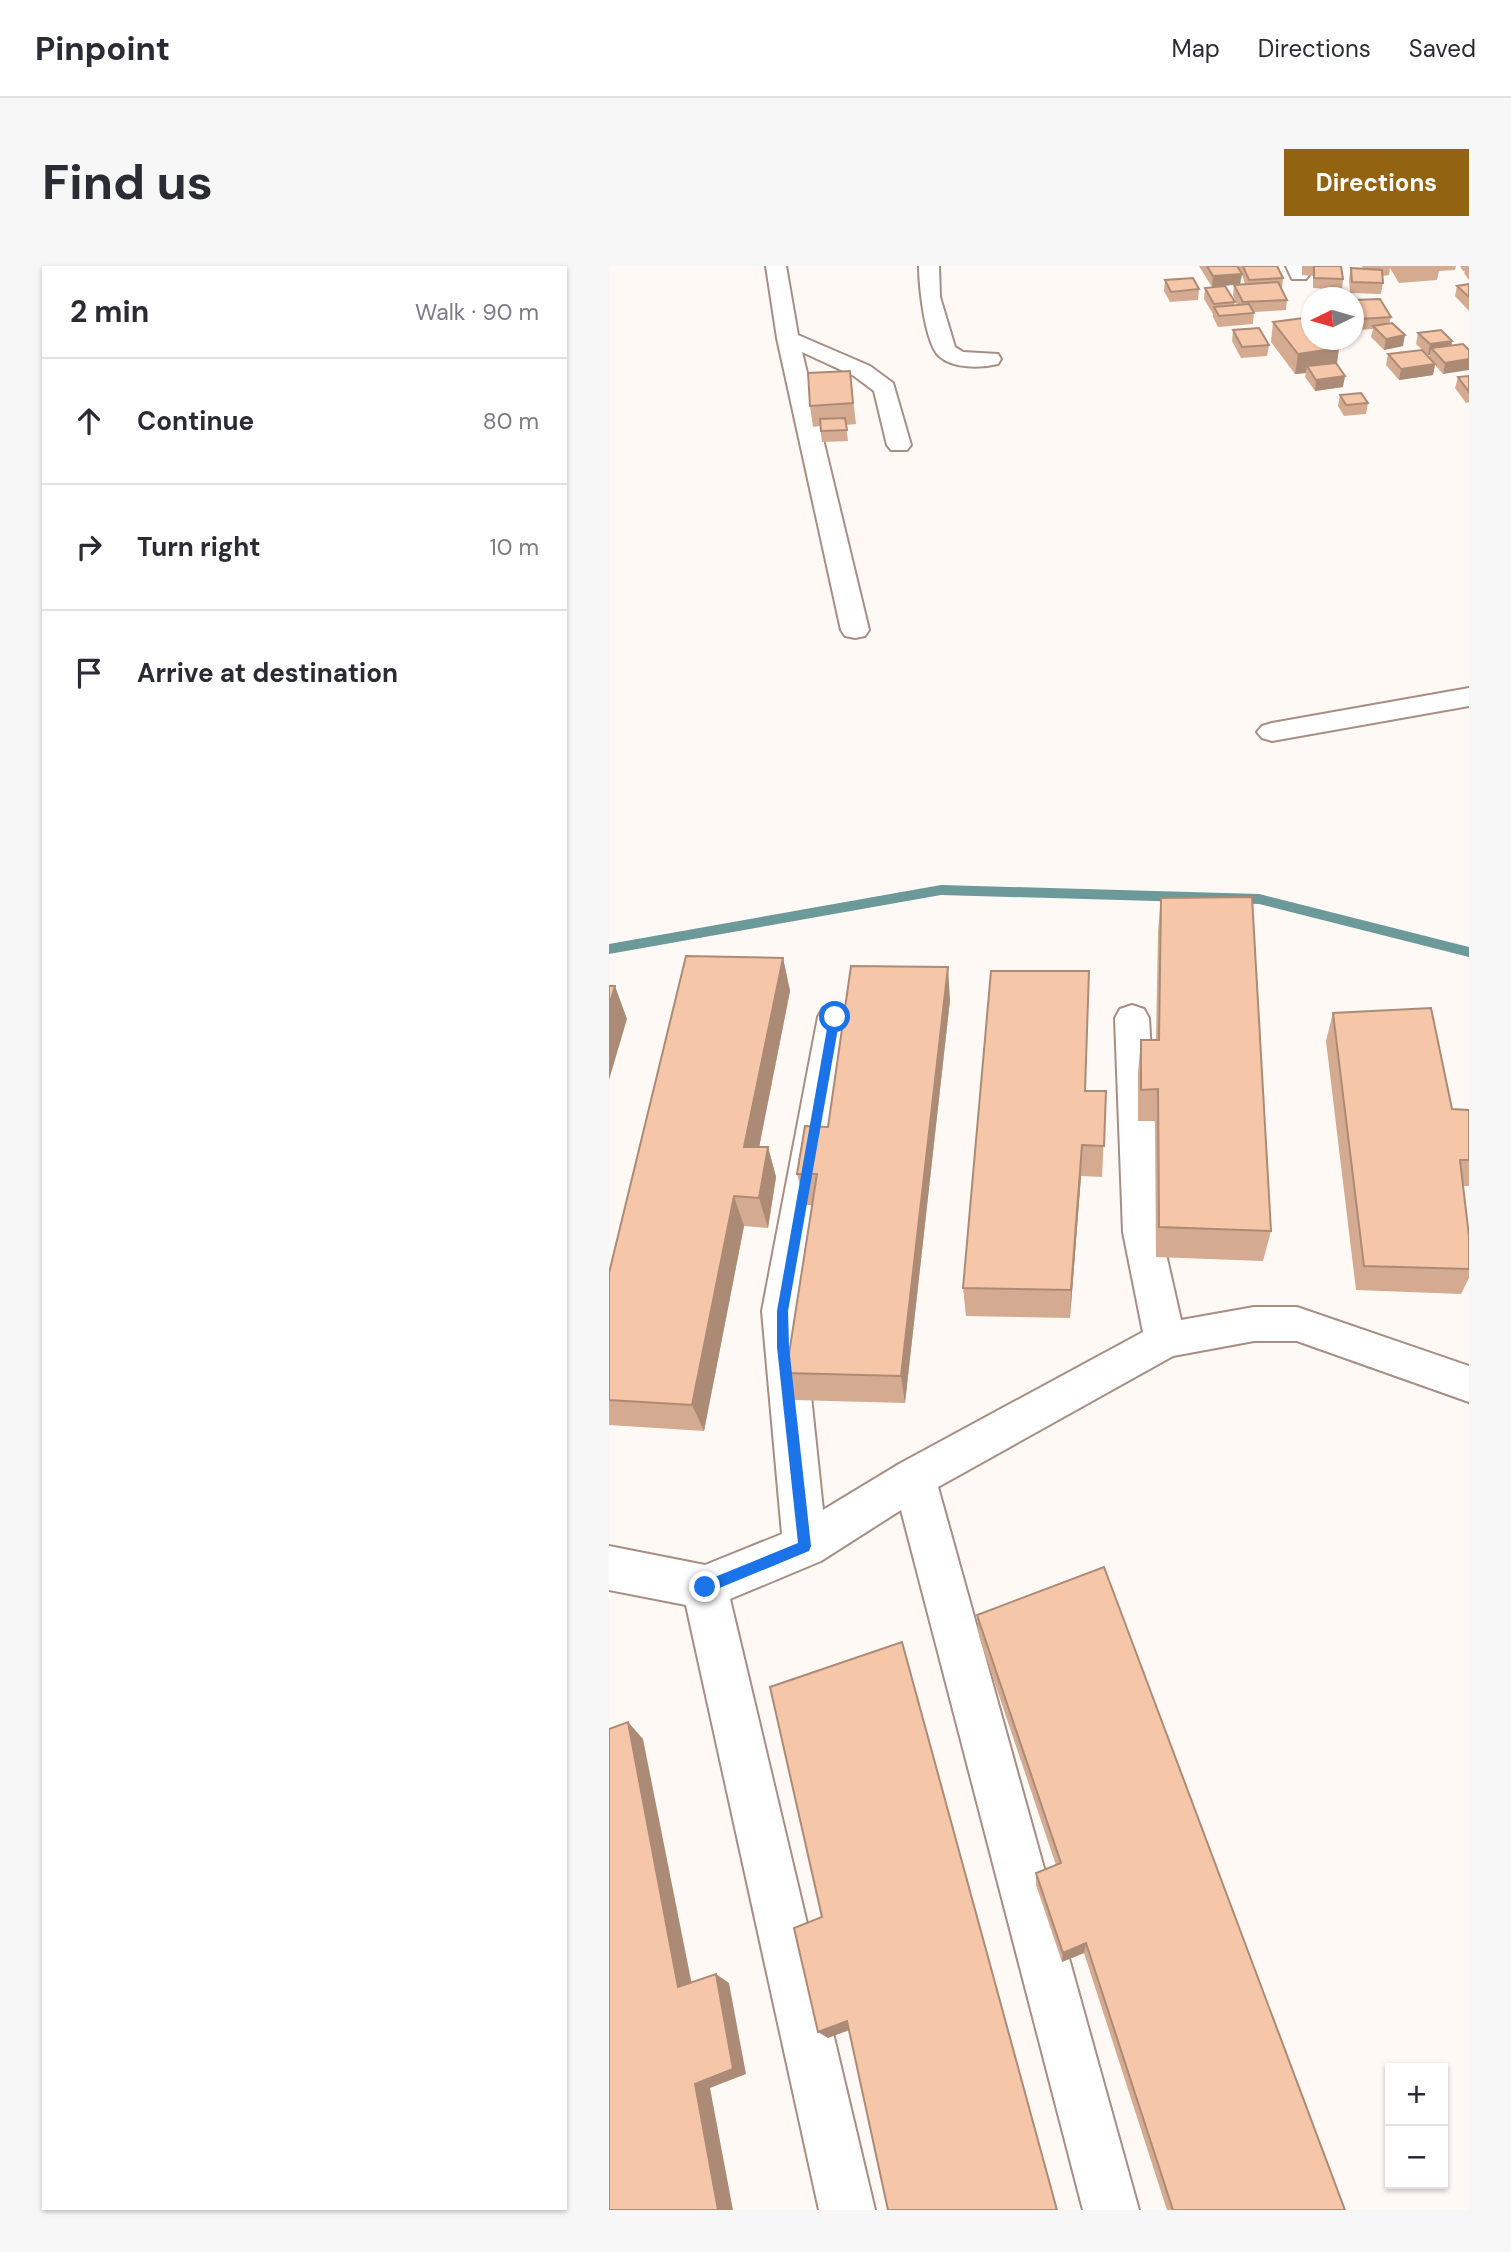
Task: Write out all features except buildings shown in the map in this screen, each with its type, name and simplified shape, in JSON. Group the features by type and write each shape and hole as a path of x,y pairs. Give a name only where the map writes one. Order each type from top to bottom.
{"street":[{"path":"776,266 788,338 855,630"},
{"path":"929,266 930,297 945,350 951,356 962,359 990,359"},
{"path":"788,338 862,371 885,388 899,445"},
{"path":"1272,732 1469,697"},
{"path":"805,1546 783,1347 782,1311 835,1017"},
{"path":"1132,1018 1142,1232 1165,1340"},
{"path":"609,1567 705,1587 805,1546 914,1478 1165,1340 1254,1324 1297,1324 1469,1384"},
{"path":"914,1478 1111,2210"},
{"path":"705,1587 847,2210"}],"waterway":[{"path":"609,949 941,890 1259,899 1469,952"}],"route":[{"path":"705,1587 805,1546 783,1347 782,1311 835,1017"}]}
